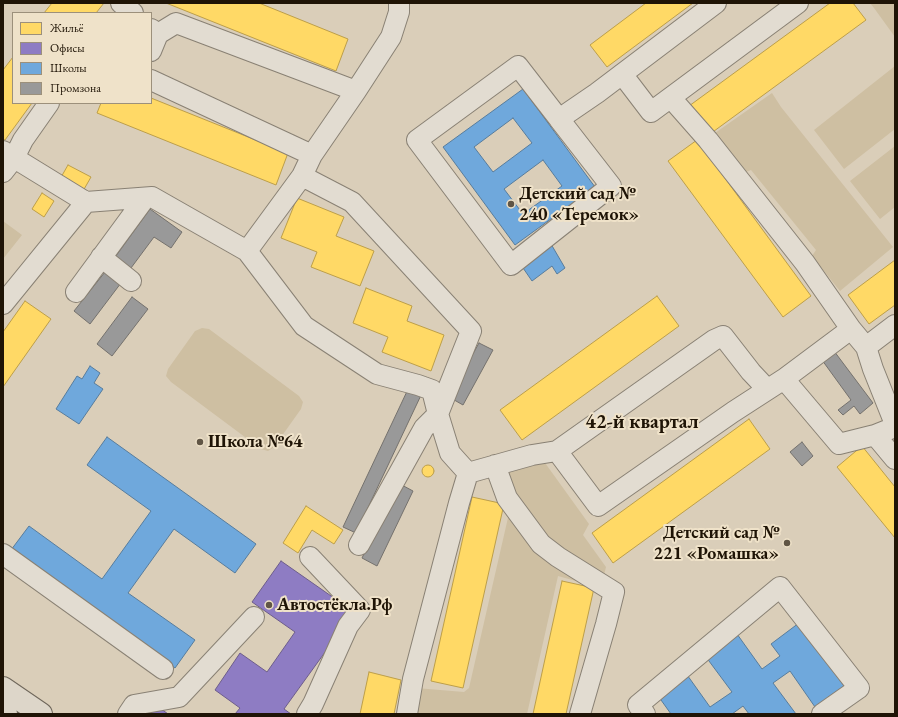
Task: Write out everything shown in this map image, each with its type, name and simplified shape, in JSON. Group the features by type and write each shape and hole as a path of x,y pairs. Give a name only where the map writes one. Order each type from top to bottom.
{"main road":[{"path":"3,688 41,714"}],"lane":[{"path":"115,12 121,3 132,12"},
{"path":"247,250 302,176 312,155 391,37 400,12 399,3"},
{"path":"559,119 576,108 716,3"},
{"path":"622,74 651,112 791,5"},
{"path":"153,38 176,23 356,91"},
{"path":"518,66 559,119 611,186 511,265 417,140 518,66"},
{"path":"152,80 312,155"},
{"path":"671,98 708,140 800,257 851,329 866,347 895,426 875,435 839,444 784,379"},
{"path":"48,104 7,160 86,202 152,197 247,250 304,326 377,374 432,390 450,453 468,473"},
{"path":"302,176 352,202 471,331 438,414 424,428 358,545"},
{"path":"76,292 144,198"},
{"path":"3,304 86,202"},
{"path":"101,257 131,281"},
{"path":"866,347 895,325"},
{"path":"557,451 598,506 767,389 784,379 851,329"},
{"path":"468,473 532,455 557,451 714,340 723,336 751,372 767,389"},
{"path":"875,435 895,459"},
{"path":"495,465 507,498 541,544 558,557 614,592 580,714"},
{"path":"407,714 415,671 458,503 468,473"},
{"path":"3,554 163,669"},
{"path":"307,714 313,704 348,626 360,610 310,557"},
{"path":"645,714 638,705 780,587 859,688 830,712"},
{"path":"128,714 134,704 179,697 254,617"}],"shaded area":[{"path":"870,3 895,3 895,37 874,8"},
{"path":"895,66 895,129 844,169 814,130"},
{"path":"772,93 781,107 893,247 840,291 812,256 816,250 751,170 746,172 715,133"},
{"path":"895,146 895,207 880,219 850,181"},
{"path":"3,221 22,235 3,259"},
{"path":"202,328 209,329 299,396 303,402 301,409 274,447 268,451 261,449 171,382 166,376 168,369 195,331"},
{"path":"535,449 589,524 583,535 606,567 601,588 558,576 527,714 411,714 416,688 464,692 469,688 510,509 490,477"}],"building: Жильё":[{"path":"52,3 104,3 97,12 45,12"},
{"path":"166,3 259,3 348,39 336,71"},
{"path":"646,3 693,3 607,67 590,45"},
{"path":"830,3 853,3 866,20 710,134 689,106"},
{"path":"12,58 12,104 31,104 5,140 3,139 3,70"},
{"path":"152,98 288,153 276,185 97,113 101,104 152,104"},
{"path":"697,140 811,296 783,317 668,161"},
{"path":"68,165 91,177 83,191 60,179"},
{"path":"42,193 54,201 44,217 32,209"},
{"path":"297,198 344,217 336,236 374,251 360,286 311,267 317,252 281,238"},
{"path":"895,260 895,305 869,324 848,295"},
{"path":"366,288 412,306 407,321 444,335 431,371 382,352 388,337 353,323"},
{"path":"657,296 679,326 522,440 500,410"},
{"path":"25,301 51,319 3,387 3,332"},
{"path":"749,419 770,449 613,563 592,533"},
{"path":"862,446 895,487 895,538 837,467"},
{"path":"430,465 433,466 433,476 426,477 423,476 422,469 423,466"},
{"path":"472,497 504,504 463,688 431,681"},
{"path":"306,506 343,530 334,544 312,530 298,553 283,543"},
{"path":"562,581 594,588 566,714 533,714"},
{"path":"369,672 401,680 394,714 360,714"}],"building: Офисы":[{"path":"281,561 354,612 284,709 291,714 235,714 240,708 215,690 240,653 267,672 295,632 252,602"},
{"path":"156,705 168,714 150,714"}],"building: Школы":[{"path":"523,89 595,187 515,245 443,147","holes":["513,118 532,143 493,172 474,147","543,160 562,186 523,214 504,189"]},
{"path":"551,244 565,268 557,274 552,266 532,281 521,265"},
{"path":"90,366 100,373 94,383 103,389 79,424 56,409 77,376 82,379"},
{"path":"107,437 256,544 235,573 174,529 128,593 195,640 175,668 11,550 29,526 102,579 151,511 87,465"},
{"path":"799,623 844,686 815,707 790,671 773,683 796,714 749,714 743,706 732,714 671,714 656,693 685,672 710,707 732,692 706,657 737,634 762,669 780,656 771,644"}],"building: Промзона":[{"path":"150,209 182,232 171,248 154,237 128,272 113,260"},
{"path":"109,267 124,279 90,324 74,311"},
{"path":"132,297 148,309 112,356 97,344"},
{"path":"479,343 493,350 463,405 449,397"},
{"path":"834,351 873,403 860,414 854,406 843,415 838,410 851,400 822,360"},
{"path":"410,385 423,391 356,533 343,527"},
{"path":"802,442 813,456 802,466 790,452"},
{"path":"398,483 413,491 377,566 362,558"}],"place":[{"name":"Детский сад № 240 «Теремок»","path":"511,204"},
{"name":"Школа №64","path":"200,442"},
{"name":"Детский сад № 221 «Ромашка»","path":"787,543"},
{"name":"Автостёкла.Рф","path":"269,605"}],"district":[{"name":"42-й квартал","path":"642,423"}]}
